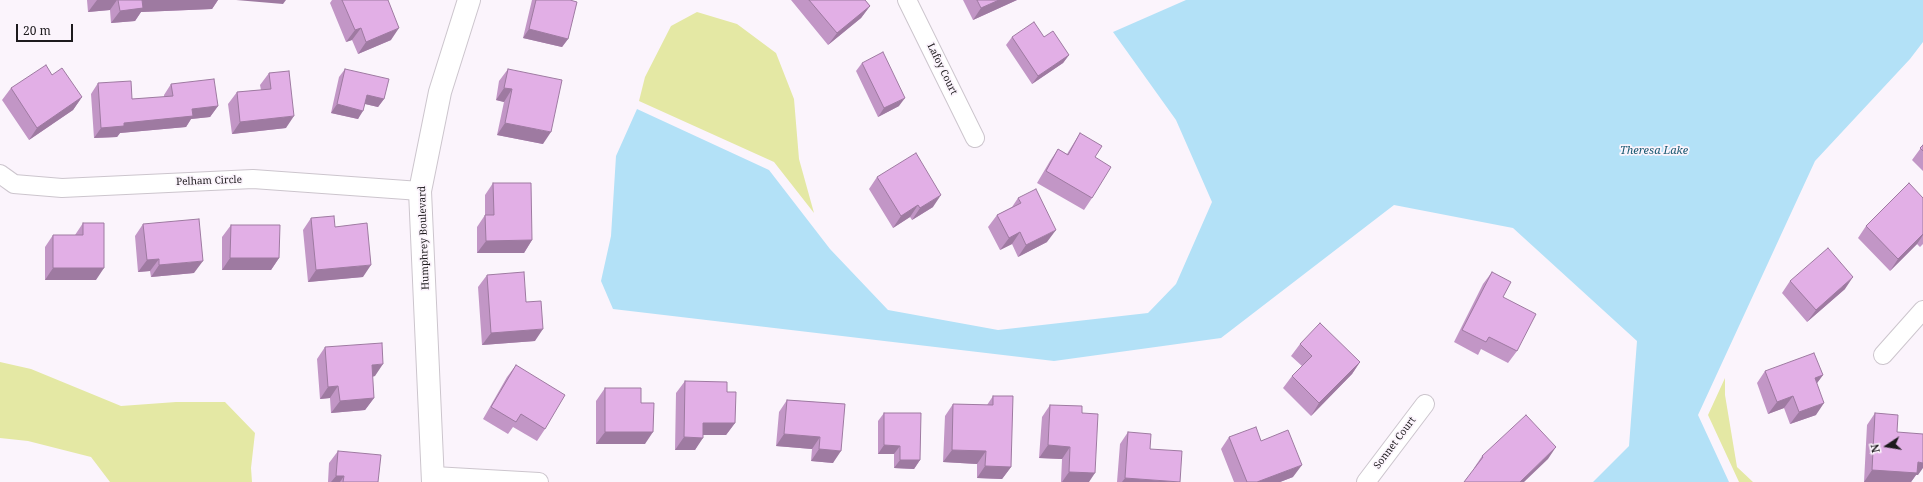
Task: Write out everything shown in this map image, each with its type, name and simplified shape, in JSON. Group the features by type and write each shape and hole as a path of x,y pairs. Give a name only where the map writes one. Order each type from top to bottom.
{"street":[{"name":"Humphrey Boulevard","path":"433,479 420,191 440,92 469,0"},
{"name":"Lafoy Court","path":"907,0 975,138"},
{"name":"Pelham Circle","path":"0,174 14,184 62,188 252,180 420,191"},
{"path":"1884,355 1923,310"},
{"name":"Sonnet Court","path":"1366,482 1425,404"},
{"path":"433,479 539,482"}],"green space":[{"path":"697,12 737,24 776,53 794,99 799,159 814,213 774,162 639,101 645,77 671,26"},
{"path":"0,362 31,369 121,406 176,402 225,402 255,433 251,468 252,482 110,482 91,457 28,441 0,438"},
{"path":"1725,378 1725,395 1737,467 1753,482 1739,482 1708,415"}],"water":[{"name":"Theresa Lake","path":"1186,0 1923,0 1923,42 1910,59 1815,161 1698,415 1729,482 1593,482 1629,446 1637,341 1513,228 1394,205 1221,338 1054,361 613,309 601,281 611,236 616,156 637,109 769,170 830,249 888,310 998,330 1148,313 1176,284 1212,202 1176,120 1113,32"}],"building":[{"path":"118,0 142,0 143,8 120,11"},
{"path":"342,0 388,0 399,28 366,42 361,28 355,30"},
{"path":"536,0 570,0 577,2 568,39 529,29"},
{"path":"809,0 865,0 870,6 837,33"},
{"path":"977,0 999,0 981,8"},
{"path":"1034,22 1044,37 1053,31 1069,55 1038,76 1012,37"},
{"path":"883,52 905,98 884,108 862,63"},
{"path":"46,65 52,75 62,68 82,97 37,128 11,88"},
{"path":"345,69 389,79 384,99 367,95 363,111 337,104"},
{"path":"508,69 562,80 551,132 505,123 512,89 504,88"},
{"path":"289,71 294,116 240,122 237,92 271,89 269,73"},
{"path":"214,79 218,106 192,109 193,116 124,123 124,126 101,128 98,83 131,81 132,99 173,96 171,84"},
{"path":"1080,133 1102,146 1095,157 1111,167 1092,198 1046,171 1058,149 1068,155"},
{"path":"916,153 941,195 920,208 918,205 901,216 877,177"},
{"path":"493,183 531,183 532,240 486,241 485,215 494,215"},
{"path":"1909,183 1923,198 1923,234 1898,259 1866,226"},
{"path":"1036,189 1056,230 1026,245 1020,232 1009,238 997,215 1021,203 1018,198"},
{"path":"334,216 335,227 367,223 371,265 316,270 311,218"},
{"path":"199,219 203,261 159,265 159,259 147,260 143,224"},
{"path":"83,223 104,223 104,268 53,268 53,235 83,235"},
{"path":"231,225 280,225 279,258 230,258"},
{"path":"1828,248 1853,277 1816,310 1790,281"},
{"path":"524,272 526,302 541,301 543,329 491,333 487,275"},
{"path":"1492,272 1511,282 1503,297 1536,314 1517,351 1489,337 1486,342 1462,330"},
{"path":"1320,323 1360,362 1319,403 1292,376 1312,356 1300,344"},
{"path":"382,343 383,364 372,365 374,398 340,401 338,386 328,387 325,347"},
{"path":"1814,353 1823,375 1815,378 1824,403 1799,412 1793,396 1777,402 1765,371"},
{"path":"516,365 565,395 545,429 521,414 516,422 491,407"},
{"path":"685,381 727,382 727,392 736,392 735,423 703,423 703,438 684,437"},
{"path":"605,388 641,388 641,403 654,403 653,432 605,432"},
{"path":"993,396 1013,396 1011,467 985,466 986,451 952,450 953,404 993,405"},
{"path":"787,400 845,404 841,451 819,449 820,437 784,434"},
{"path":"1050,405 1082,406 1082,413 1098,414 1095,473 1069,472 1070,447 1048,445"},
{"path":"884,413 921,413 920,460 900,460 900,446 884,445"},
{"path":"1875,413 1898,415 1897,432 1923,434 1923,463 1918,462 1917,473 1872,470"},
{"path":"1526,415 1556,447 1520,482 1464,482 1483,457 1482,456"},
{"path":"1256,427 1261,441 1288,430 1302,465 1257,482 1247,482 1229,437"},
{"path":"1128,432 1151,434 1150,449 1182,451 1180,482 1125,478"},
{"path":"338,451 381,455 378,482 343,482 344,476 336,476"}]}
